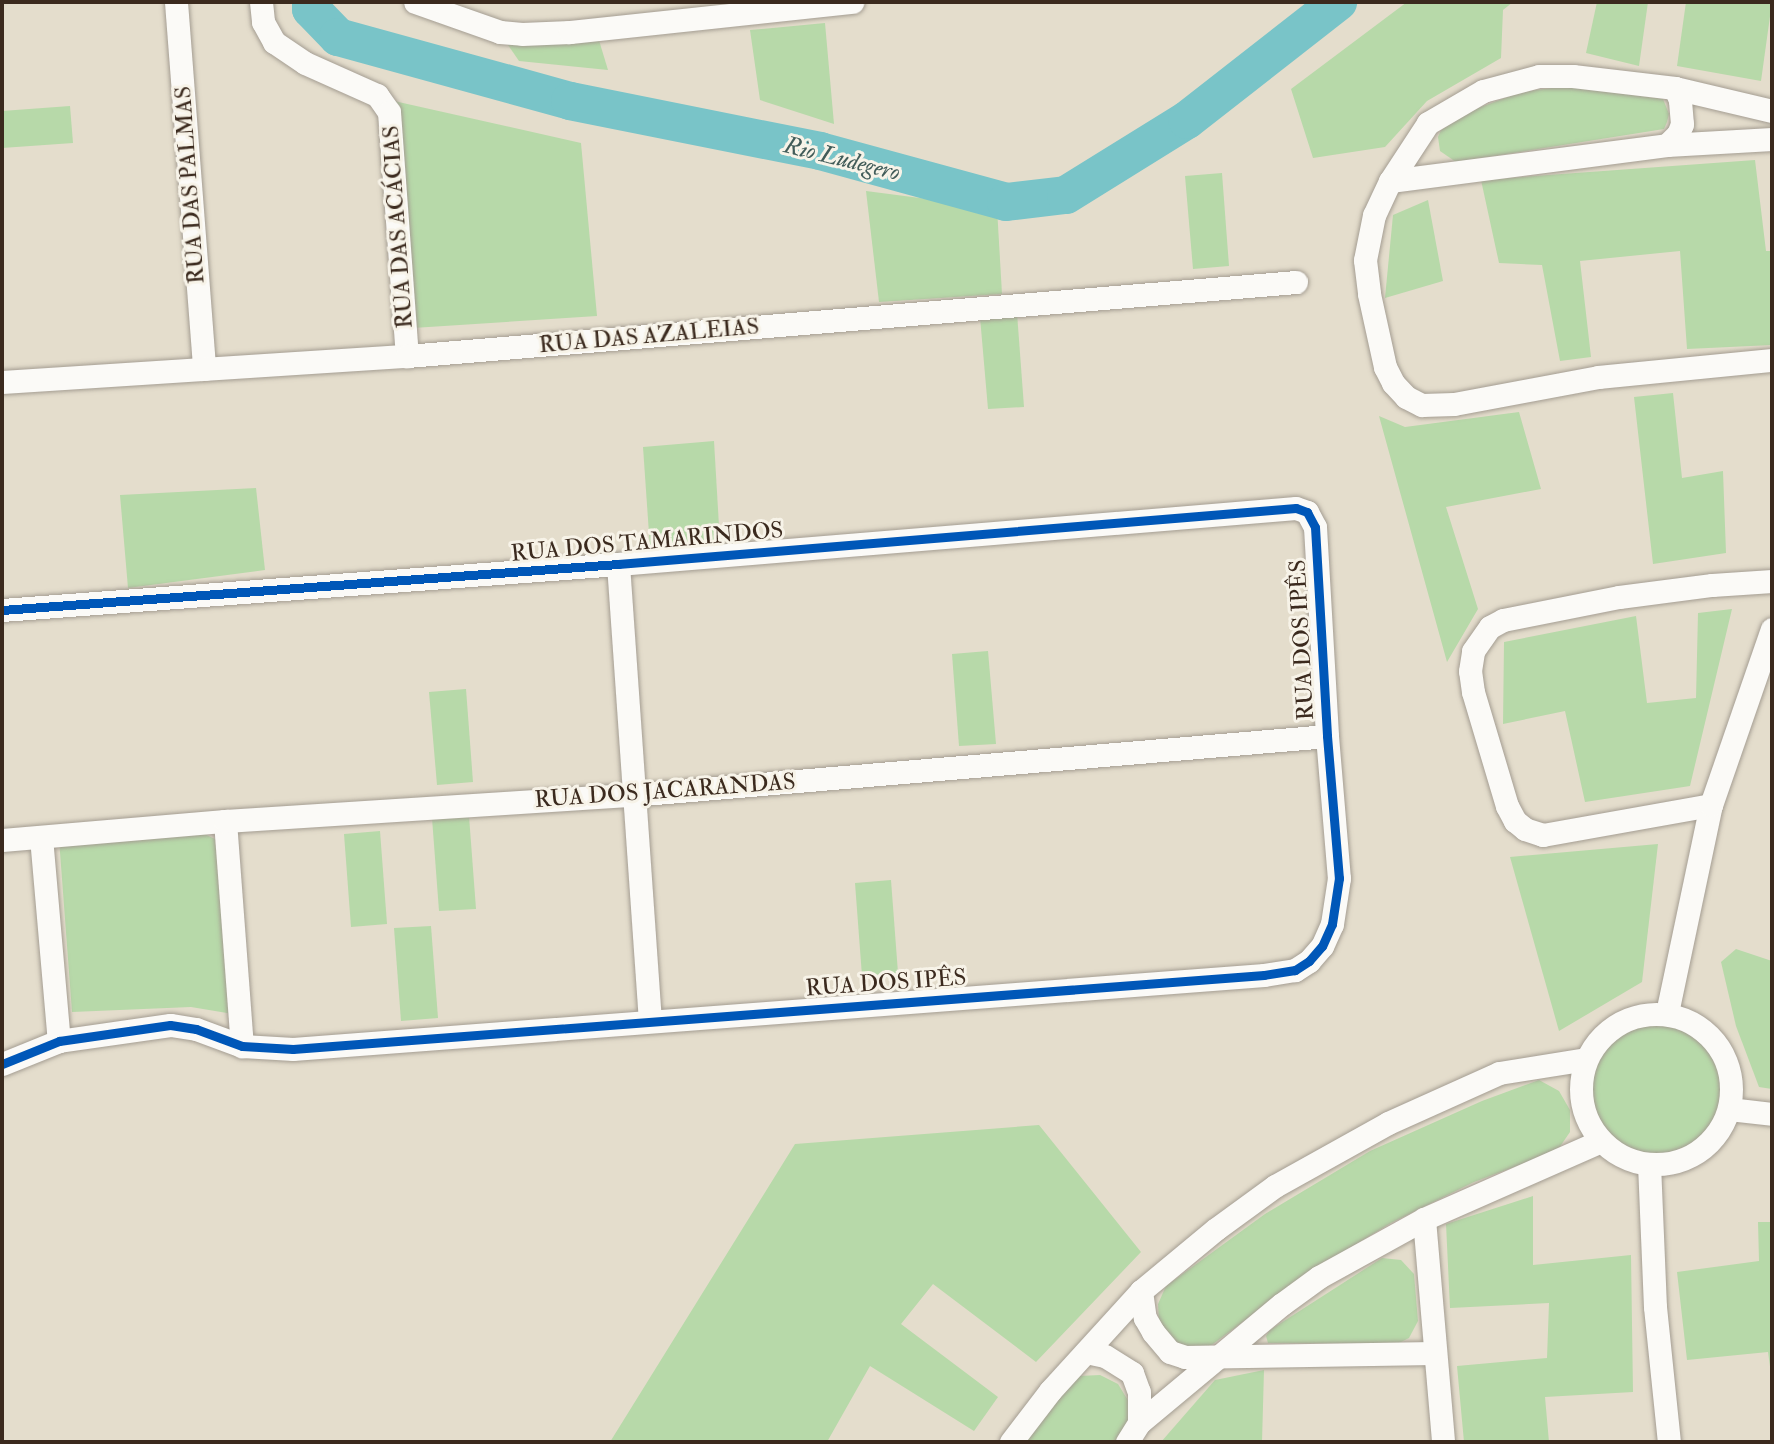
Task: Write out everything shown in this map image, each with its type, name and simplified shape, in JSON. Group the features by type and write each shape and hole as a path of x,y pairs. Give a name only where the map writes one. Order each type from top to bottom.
{"street":[{"name":"RUA DAS PALMAS","path":"176,2 204,369"},
{"name":"RUA DAS ACÁCIAS","path":"261,2 263,22 274,42 304,63 377,95 389,112 407,356"},
{"path":"415,2 500,32 522,34 570,32 852,2"},
{"path":"1772,111 1675,88 1573,76 1539,76 1483,91 1428,123 1390,181 1368,237 1365,260 1369,294 1385,367 1393,383 1406,397 1422,405 1454,404 1598,377 1772,360"},
{"path":"1667,145 1678,134 1682,124 1680,100 1675,88"},
{"path":"1428,123 1424,148 1427,157 1432,166 1445,173"},
{"path":"1390,181 1667,145 1772,139"},
{"name":"RUA DAS AZALEIAS","path":"2,382 407,356 1296,282"},
{"name":"RUA DOS TAMARINDOS","path":"2,610 618,564 1296,508"},
{"name":"RUA DOS IPÊS","path":"2,1064 59,1041 170,1025 196,1029 242,1046 333,1047 1295,970 1309,961 1322,946 1338,901 1339,878 1327,736 1315,527 1307,512 1296,508"},
{"path":"618,564 632,795 650,1020"},
{"path":"1711,805 1543,835 1525,829 1515,821 1507,806 1472,692 1469,671 1473,651 1490,627 1503,620 1619,597 1712,585 1772,582"},
{"path":"1667,1013 1711,805 1772,629"},
{"name":"RUA DOS JACARANDAS","path":"2,840 225,821 632,795 1327,736"},
{"path":"225,821 242,1046"},
{"path":"41,837 59,1041"},
{"path":"1667,1013 1691,1021 1711,1037 1726,1058 1732,1084 1729,1109 1718,1133 1699,1152 1675,1163 1649,1164 1615,1153 1601,1141 1588,1123 1581,1102 1581,1081 1586,1059 1599,1038 1618,1023 1642,1014 1667,1013"},
{"path":"1011,1442 1050,1391 1141,1291 1216,1229 1275,1186 1388,1123 1499,1073 1586,1059"},
{"path":"1729,1109 1772,1114"},
{"path":"1127,1442 1139,1423 1216,1358 1319,1278 1424,1219 1601,1141"},
{"path":"1649,1164 1655,1307 1670,1442"},
{"path":"1424,1219 1443,1442"},
{"path":"1141,1291 1145,1318 1170,1352 1185,1357 1434,1353"},
{"path":"1086,1352 1105,1356 1132,1373 1139,1392 1139,1423"}],"green space":[{"path":"1407,2 1513,2 1503,10 1501,58 1427,101 1385,147 1313,158 1291,89"},
{"path":"1597,2 1648,2 1639,66 1586,53"},
{"path":"1686,2 1772,2 1761,81 1677,66"},
{"path":"825,23 834,124 760,100 750,30"},
{"path":"598,37 608,70 519,61 508,45"},
{"path":"1568,86 1663,99 1669,114 1667,122 1664,129 1456,162 1440,151 1438,137 1441,130 1470,111 1521,92"},
{"path":"394,101 581,143 597,316 413,328"},
{"path":"70,106 73,143 2,148 2,111"},
{"path":"1755,160 1766,251 1772,251 1772,345 1687,349 1680,251 1580,261 1591,357 1560,361 1542,265 1499,263 1481,180"},
{"path":"1222,173 1229,266 1193,269 1185,176"},
{"path":"866,191 997,208 1002,294 879,302"},
{"path":"1428,200 1443,281 1385,298 1393,215"},
{"path":"1017,313 1024,407 988,409 980,317"},
{"path":"1673,393 1682,478 1723,471 1726,553 1653,564 1634,397"},
{"path":"1519,412 1541,489 1446,507 1478,609 1447,662 1379,416 1405,427"},
{"path":"714,441 720,543 650,548 643,447"},
{"path":"256,488 265,570 128,588 120,495"},
{"path":"1732,609 1690,786 1585,802 1565,711 1503,724 1504,642 1636,616 1647,703 1696,698 1698,613"},
{"path":"988,651 996,744 959,746 952,654"},
{"path":"466,689 473,782 437,785 429,692"},
{"path":"469,816 476,909 439,911 432,818"},
{"path":"198,831 215,839 233,1014 191,1007 72,1012 59,839"},
{"path":"380,831 387,924 351,927 344,834"},
{"path":"1658,844 1642,982 1559,1031 1510,857"},
{"path":"891,880 898,973 862,976 855,883"},
{"path":"431,926 438,1018 401,1021 394,928"},
{"path":"1736,949 1772,961 1772,1089 1759,1087 1736,1026 1721,962"},
{"path":"1656,1022 1682,1027 1704,1041 1718,1063 1723,1089 1718,1115 1704,1137 1682,1151 1656,1156 1630,1151 1608,1137 1594,1115 1589,1089 1594,1063 1608,1041 1630,1027"},
{"path":"1539,1080 1559,1091 1570,1110 1570,1132 1557,1151 1474,1182 1391,1223 1312,1271 1205,1348 1177,1345 1159,1323 1158,1304 1166,1286 1265,1214 1370,1151 1482,1101"},
{"path":"1039,1125 1141,1252 1036,1362 933,1284 901,1324 998,1397 974,1431 870,1366 827,1442 610,1442 795,1144"},
{"path":"1533,1196 1533,1265 1631,1255 1633,1392 1545,1397 1549,1442 1464,1442 1457,1366 1547,1358 1549,1303 1450,1308 1446,1224"},
{"path":"1758,1222 1772,1222 1772,1381 1768,1352 1687,1360 1677,1272 1759,1261"},
{"path":"1382,1258 1401,1260 1414,1274 1418,1321 1409,1338 1397,1344 1268,1343 1266,1336 1270,1330"},
{"path":"1264,1370 1262,1442 1161,1442 1215,1380"},
{"path":"1100,1375 1118,1384 1129,1402 1130,1422 1116,1442 1021,1442 1079,1376"}],"waterway":[{"name":"Rio Ludegero","path":"311,2 311,9 338,37 570,101 820,151 1006,202 1066,195 1187,120 1338,2"}],"cycle path":[{"path":"2,610 618,564 1296,508 1307,512 1315,527 1327,736 1339,878 1332,924 1322,946 1309,961 1295,970 1264,975 293,1049 242,1046 196,1029 170,1025 59,1041 2,1064"}]}
